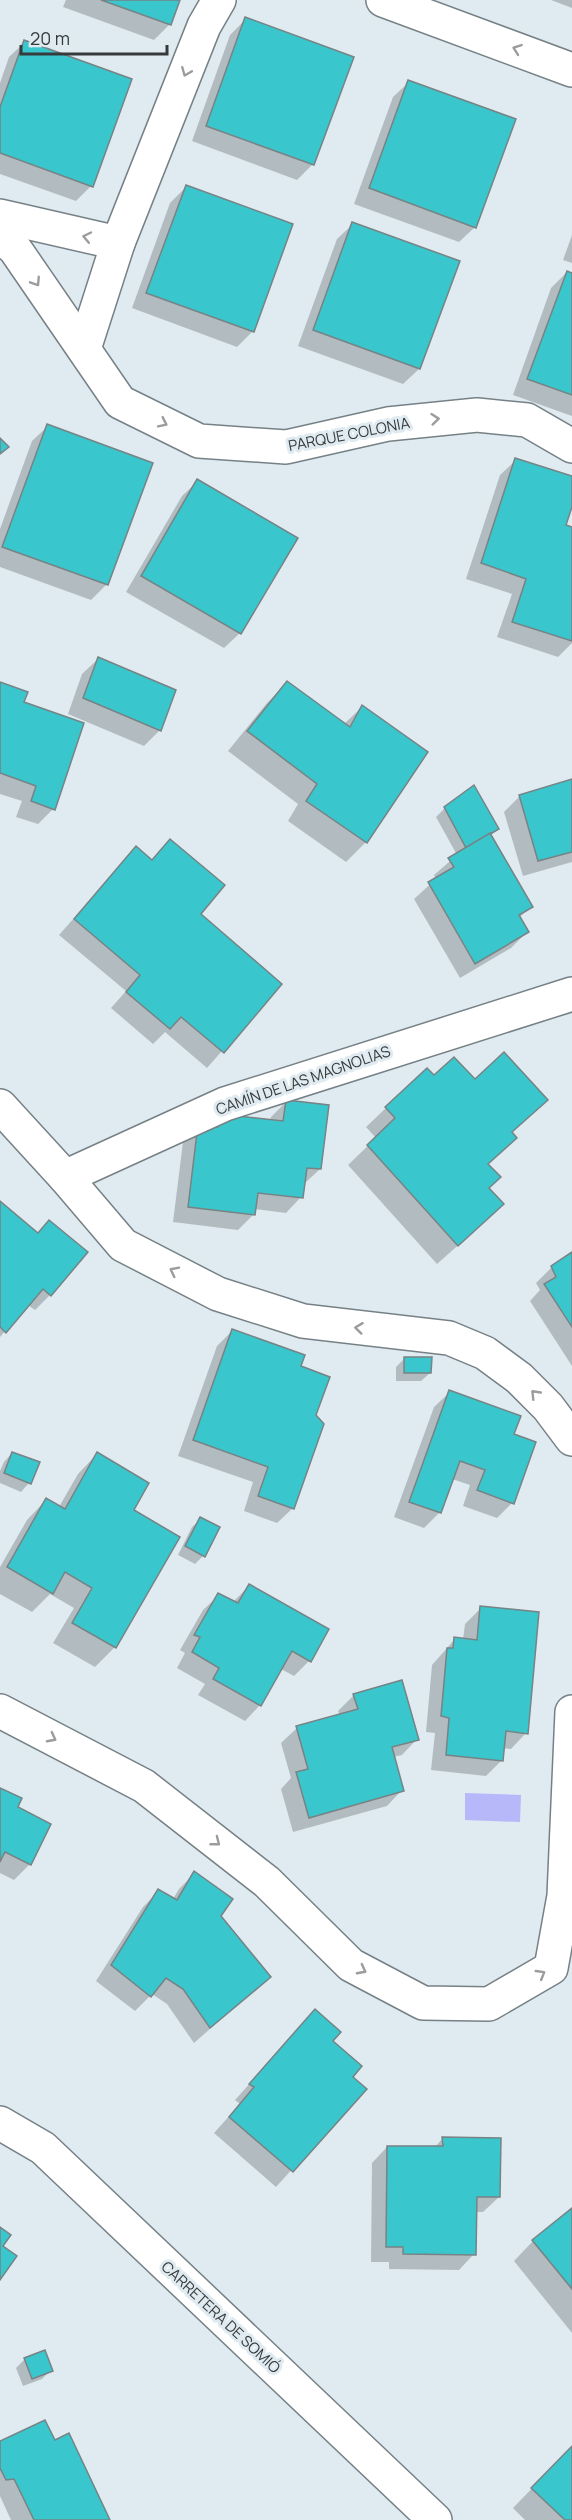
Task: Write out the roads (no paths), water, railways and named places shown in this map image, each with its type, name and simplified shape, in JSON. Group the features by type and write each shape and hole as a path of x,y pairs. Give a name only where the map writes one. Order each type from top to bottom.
{"street":[{"path":"84,349 118,243 204,26 219,0"},
{"path":"383,0 572,70"},
{"path":"0,216 118,243"},
{"name":"PARQUE COLONIA","path":"0,236 15,249 120,402 199,441 286,447 388,424 477,415 526,420 572,446"},
{"name":"CAMÍN DE LAS MAGNOLIAS","path":"66,1178 225,1104 572,994"},
{"path":"0,1106 123,1245 218,1294 303,1321 449,1338 485,1353 519,1378 548,1407 572,1439"},
{"path":"0,1711 144,1786 267,1882 351,1965 423,2003 489,2004 551,1968 564,1896 572,1713"},
{"name":"CARRETERA DE SOMIÓ","path":"0,2122 43,2148 428,2518"}],"water":[{"path":"465,1793 521,1795 520,1822 465,1820"}]}
